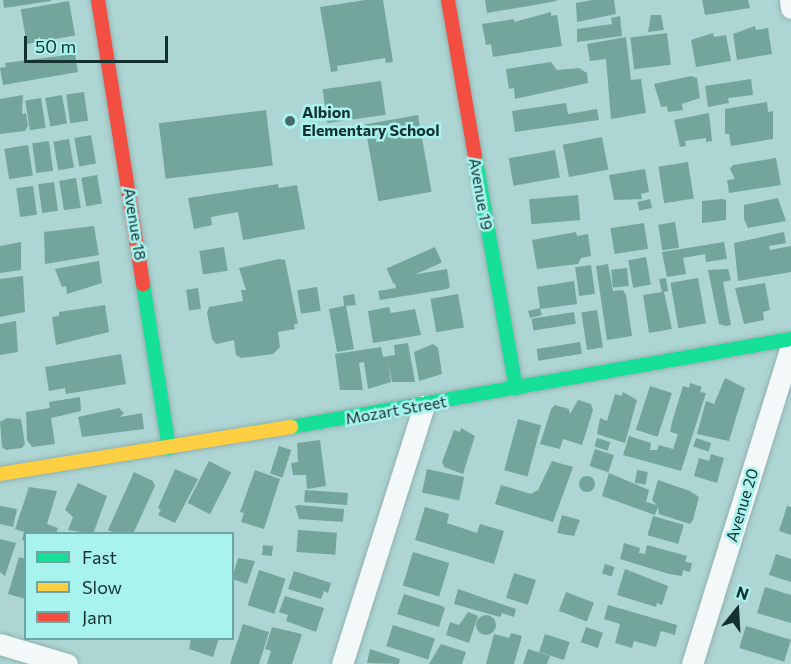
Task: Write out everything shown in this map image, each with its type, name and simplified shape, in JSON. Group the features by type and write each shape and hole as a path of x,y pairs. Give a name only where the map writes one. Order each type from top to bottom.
{"street":[{"name":"Avenue 18","path":"98,0 169,448"},
{"name":"Avenue 19","path":"447,0 516,388"},
{"path":"790,0 791,8"},
{"name":"Mozart Street","path":"0,474 424,406 791,339"},
{"name":"Avenue 20","path":"692,664 791,347"},
{"path":"342,664 424,406"},
{"path":"0,644 67,664"}],"building":[{"path":"3,0 51,0 51,1 4,8"},
{"path":"365,0 383,0 393,62 386,63 385,58 337,66 338,71 331,72 320,7"},
{"path":"485,0 557,0 557,1 487,13"},
{"path":"614,0 616,14 577,22 576,3"},
{"path":"702,0 748,0 750,8 705,15"},
{"path":"69,1 75,35 27,44 21,10"},
{"path":"551,12 551,16 557,15 562,46 493,57 491,44 486,45 482,24 514,19 514,22"},
{"path":"651,15 661,15 664,30 648,32"},
{"path":"620,16 622,36 577,42 577,29 612,24 611,18"},
{"path":"755,26 756,30 768,28 772,54 737,60 733,34"},
{"path":"667,33 671,65 634,69 630,38"},
{"path":"713,33 714,37 726,35 731,61 696,67 691,40"},
{"path":"626,37 631,80 641,79 646,113 611,119 606,59 590,61 587,44"},
{"path":"75,54 78,72 3,85 0,68 6,67 5,63"},
{"path":"551,62 557,70 579,68 587,73 588,83 515,99 514,88 509,89 506,69"},
{"path":"691,76 697,78 700,98 682,104 683,110 668,112 667,106 661,107 654,84"},
{"path":"751,79 753,95 728,98 729,103 708,107 705,86"},
{"path":"381,81 386,115 327,123 323,89"},
{"path":"84,92 88,121 70,123 66,95"},
{"path":"23,95 22,114 26,113 28,126 25,131 0,134 0,99"},
{"path":"62,95 67,124 50,127 45,98"},
{"path":"41,98 46,128 30,130 25,101"},
{"path":"767,102 768,112 773,111 773,139 731,146 729,134 725,134 725,109"},
{"path":"566,103 568,114 597,109 599,120 515,132 512,111"},
{"path":"266,110 273,166 166,179 159,123"},
{"path":"709,113 712,141 706,142 706,138 685,141 686,146 680,147 674,120"},
{"path":"418,115 432,192 378,201 365,124"},
{"path":"91,135 96,164 79,167 74,138"},
{"path":"602,137 608,169 569,177 563,145"},
{"path":"69,139 74,168 58,170 53,142"},
{"path":"49,141 53,171 36,173 32,143"},
{"path":"28,145 33,176 9,179 4,149"},
{"path":"555,150 560,178 514,186 509,158"},
{"path":"776,158 781,185 729,193 727,180 735,179 730,169 733,165"},
{"path":"688,162 694,199 664,203 658,167"},
{"path":"645,169 649,192 641,194 642,199 614,200 609,175"},
{"path":"97,175 102,204 86,206 81,178"},
{"path":"76,178 81,208 64,210 59,181"},
{"path":"54,182 58,211 42,213 38,184"},
{"path":"278,184 279,188 297,185 305,229 243,240 238,212 211,217 212,225 194,229 188,198"},
{"path":"33,186 37,215 20,217 16,188"},
{"path":"578,195 580,220 531,224 529,199"},
{"path":"778,198 786,221 748,228 744,219 744,205"},
{"path":"650,199 652,208 639,211 637,202"},
{"path":"726,200 726,220 702,223 702,201"},
{"path":"675,222 679,248 662,250 658,225"},
{"path":"644,223 648,249 614,254 610,228"},
{"path":"94,226 99,255 45,264 44,232"},
{"path":"576,232 577,236 588,234 591,256 581,258 578,264 537,269 532,240"},
{"path":"784,232 786,243 769,246 770,250 791,246 791,272 738,281 734,243"},
{"path":"21,242 21,270 0,273 0,246"},
{"path":"724,242 727,259 706,262 705,254 683,258 686,274 667,277 662,252"},
{"path":"224,247 228,271 203,275 199,251"},
{"path":"435,247 442,263 393,284 387,269"},
{"path":"646,257 651,285 633,288 628,260"},
{"path":"279,259 285,260 298,324 294,324 295,329 278,332 280,347 273,354 241,358 236,355 234,340 216,344 212,339 207,313 209,307 243,301 241,290 246,290 239,268"},
{"path":"99,261 102,283 67,294 66,286 62,287 55,269"},
{"path":"608,264 613,291 623,290 626,295 632,336 607,340 596,266"},
{"path":"591,265 595,294 579,296 575,267"},
{"path":"627,268 629,286 613,288 611,270"},
{"path":"447,269 450,287 447,289 380,300 378,291 396,288 394,278"},
{"path":"728,269 731,280 723,282 731,325 726,326 719,324 708,270"},
{"path":"23,276 25,312 0,317 0,279"},
{"path":"666,278 668,291 664,292 672,329 649,333 643,295 662,292 659,279"},
{"path":"698,278 706,323 678,328 670,283"},
{"path":"574,281 577,304 540,309 542,315 530,318 528,311 540,308 537,287"},
{"path":"765,283 770,310 763,312 764,320 744,324 735,288"},
{"path":"317,287 321,311 301,314 297,290"},
{"path":"198,288 201,309 189,310 186,290"},
{"path":"354,294 356,305 346,306 354,349 337,352 329,309 344,306 343,296"},
{"path":"458,294 464,327 436,332 430,299"},
{"path":"105,305 109,332 56,345 52,317 59,316 59,312"},
{"path":"389,307 391,313 415,309 421,335 373,343 368,311"},
{"path":"597,310 603,348 587,350 581,313"},
{"path":"574,312 576,324 533,331 532,319"},
{"path":"16,321 18,352 0,355 0,324"},
{"path":"580,342 582,354 538,361 537,349"},
{"path":"408,343 415,382 392,382 388,362 391,382 368,389 364,362 359,363 363,390 340,390 335,354 381,347 383,357 395,355 394,345"},
{"path":"433,344 438,348 442,374 419,381 414,352"},
{"path":"121,354 126,384 66,394 65,388 49,391 45,367"},
{"path":"725,378 745,388 729,441 697,434 706,401 714,404"},
{"path":"690,383 702,387 700,392 706,393 681,471 623,455 629,436 651,443 650,450 657,450 659,445 673,449 678,434 670,432 672,422 683,386 689,388"},
{"path":"650,386 672,393 658,437 636,430"},
{"path":"623,392 637,400 625,443 597,434 600,418 607,421 615,394 622,396"},
{"path":"80,397 81,411 51,418 55,444 32,447 27,440 26,412 50,408 49,402"},
{"path":"578,400 591,404 593,410 582,445 563,439 560,449 540,444 551,409 555,405 569,409 570,414"},
{"path":"119,408 124,413 120,417 142,413 144,429 82,437 78,417"},
{"path":"7,418 21,419 25,444 22,448 6,450 2,447 0,422"},
{"path":"518,419 541,425 527,476 504,470"},
{"path":"461,428 475,436 463,474 444,467 442,462 454,430 460,432"},
{"path":"597,438 610,442 608,451 594,447"},
{"path":"696,438 711,443 708,452 693,447"},
{"path":"320,440 326,486 307,489 306,475 293,475 291,463 298,462 297,443"},
{"path":"279,446 291,450 282,478 270,474"},
{"path":"595,449 614,455 608,472 589,466"},
{"path":"711,454 724,458 717,483 694,476 699,458 709,461"},
{"path":"209,461 231,472 210,514 188,503"},
{"path":"552,461 573,467 553,522 495,504 501,485 531,494 538,490"},
{"path":"175,469 198,479 175,523 158,515 161,510 158,508"},
{"path":"427,469 464,477 459,500 422,492"},
{"path":"255,470 280,479 264,529 241,522 244,513 240,512"},
{"path":"637,470 648,472 646,485 635,483"},
{"path":"134,472 153,481 155,486 134,532 108,530"},
{"path":"609,473 649,490 646,502 657,505 652,500 658,480 690,491 699,497 693,520 690,524 659,514 658,507 655,515 602,496"},
{"path":"584,476 590,476 595,484 593,490 584,492 579,487 579,481"},
{"path":"78,483 107,496 94,532 68,530 73,517 65,510"},
{"path":"29,487 57,491 47,524 58,528 57,532 24,532 15,529"},
{"path":"305,490 348,493 347,505 304,502"},
{"path":"0,506 17,509 13,527 0,524"},
{"path":"295,506 344,509 343,522 299,519"},
{"path":"787,506 791,507 791,535 779,531"},
{"path":"425,507 449,514 447,523 477,533 480,524 504,531 494,564 415,540"},
{"path":"562,515 580,520 574,536 557,533"},
{"path":"653,516 684,525 678,544 647,535"},
{"path":"298,530 337,533 335,555 296,552"},
{"path":"0,539 16,543 5,576 0,572"},
{"path":"624,543 640,548 639,553 645,554 647,545 687,556 685,562 692,563 690,572 683,570 682,576 669,574 620,559"},
{"path":"263,545 273,546 272,556 262,555"},
{"path":"413,552 449,563 439,597 403,585"},
{"path":"776,554 791,559 791,582 769,575"},
{"path":"19,557 24,558 24,598 8,594"},
{"path":"238,558 255,561 247,584 234,580"},
{"path":"605,564 615,567 612,576 602,574"},
{"path":"625,569 668,586 662,605 657,603 656,607 617,595"},
{"path":"259,570 286,579 274,614 248,605"},
{"path":"294,571 331,583 328,593 324,591 321,599 288,589"},
{"path":"514,573 536,580 528,605 506,598"},
{"path":"765,587 791,595 791,623 757,613"},
{"path":"458,589 516,609 514,617 502,613 500,617 454,604"},
{"path":"566,592 594,603 587,621 559,611"},
{"path":"404,594 445,608 439,627 397,614"},
{"path":"285,596 324,608 316,632 286,621 288,615 279,612"},
{"path":"608,605 677,625 675,635 661,631 656,647 634,641 632,648 615,643 620,624 604,619"},
{"path":"468,612 478,616 469,643 446,635 450,622 459,625"},
{"path":"486,615 493,618 496,625 493,632 486,635 479,632 476,625 479,618"},
{"path":"243,624 269,632 259,664 230,664"},
{"path":"393,625 435,639 428,660 386,646"},
{"path":"746,626 791,640 784,662 739,648"},
{"path":"272,627 302,634 292,664 267,664 271,651 265,649"},
{"path":"586,627 603,633 598,648 581,642"},
{"path":"511,633 522,636 514,664 486,664 494,634 509,638"},
{"path":"545,634 570,642 564,660 539,652"},
{"path":"191,640 218,640 213,657 189,649"},
{"path":"441,644 466,652 462,664 429,664"},
{"path":"370,649 400,659 399,664 367,663"},
{"path":"528,649 550,656 547,664 523,664"}],"traffic: fast":[{"path":"475,156 516,388"},
{"path":"143,284 169,448"},
{"path":"291,427 791,339"}],"traffic: slow":[{"path":"0,474 291,427"}],"traffic: jam":[{"path":"98,0 143,284"},
{"path":"448,0 475,156"}],"place":[{"name":"Albion Elementary School","path":"290,121"}]}
